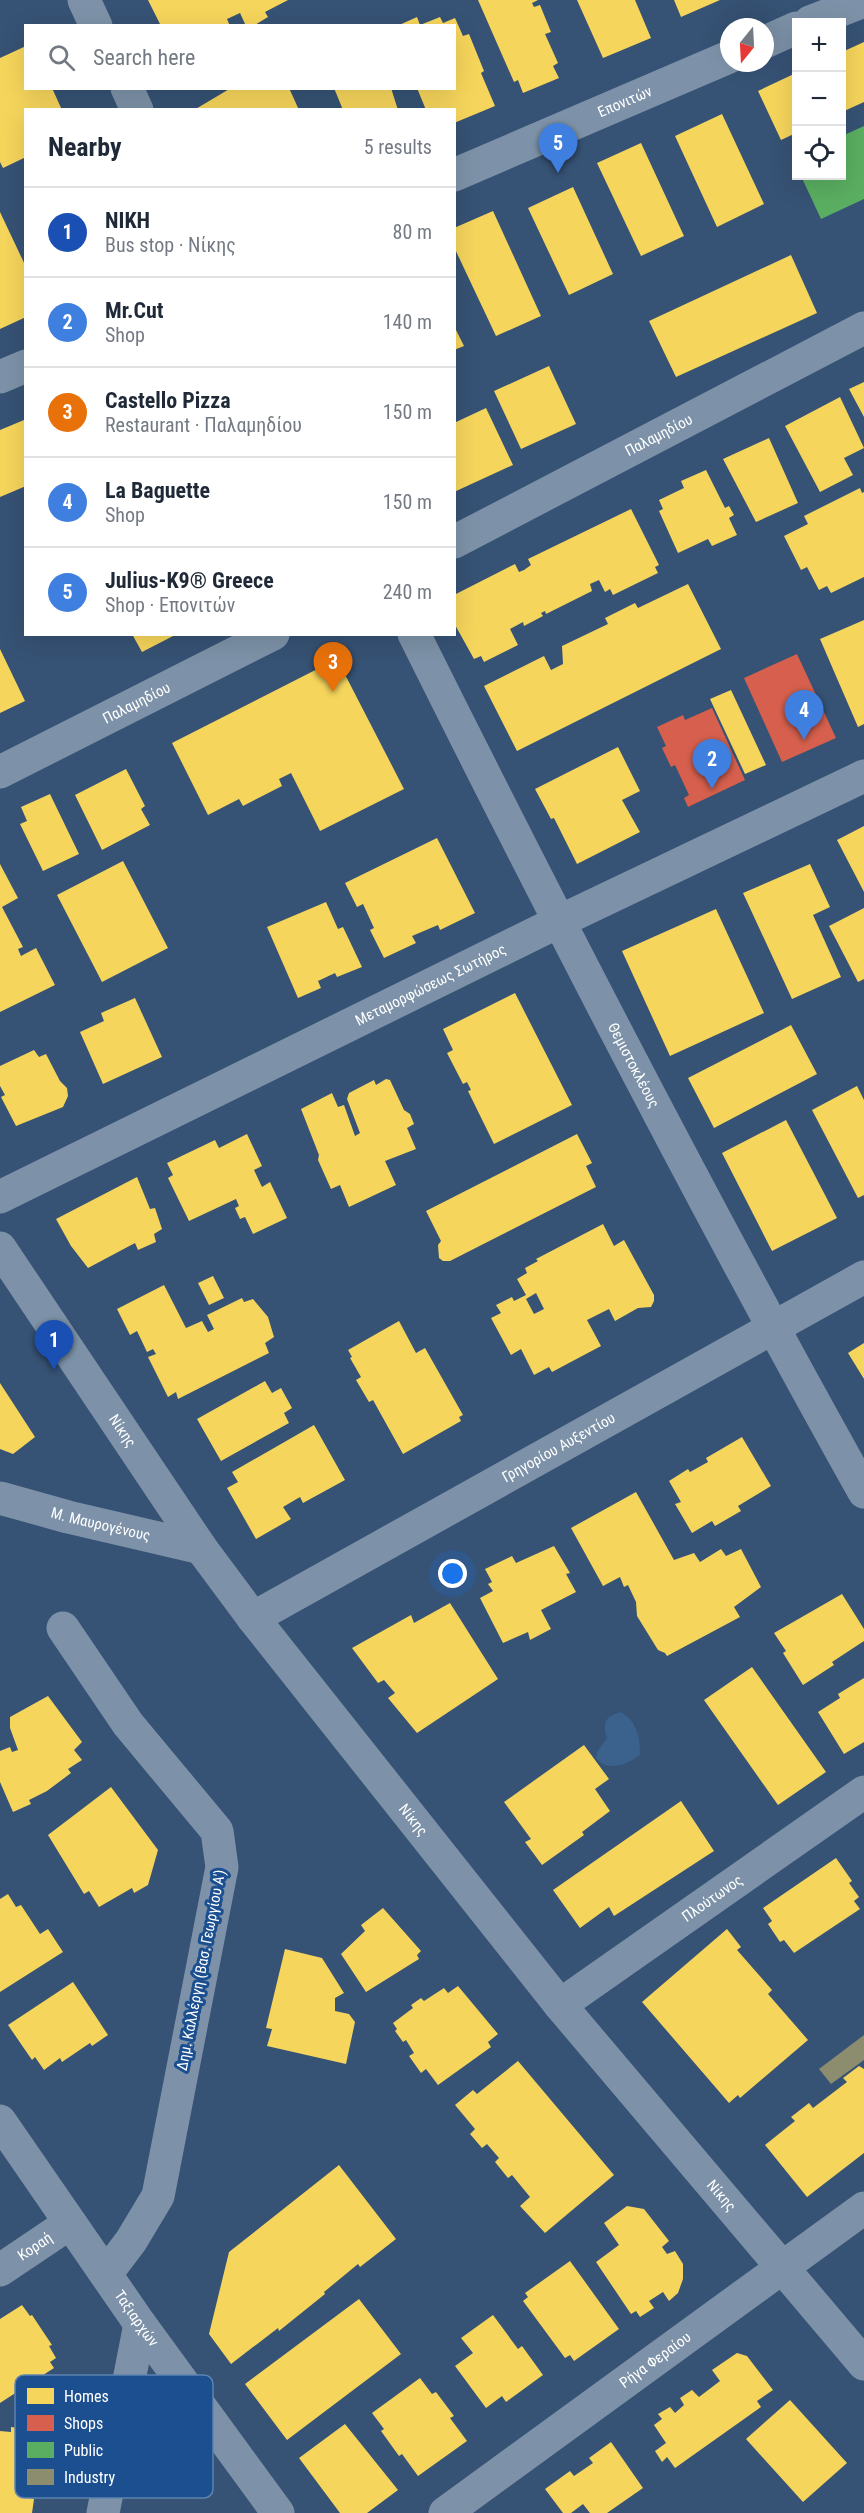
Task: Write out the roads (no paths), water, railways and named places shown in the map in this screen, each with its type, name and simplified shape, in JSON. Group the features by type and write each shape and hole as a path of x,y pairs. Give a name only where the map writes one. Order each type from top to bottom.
{"street":[{"path":"84,0 95,24"},
{"path":"821,18 864,2"},
{"path":"774,38 792,30"},
{"name":"Επονιτών","path":"456,174 720,61"},
{"path":"128,90 136,108"},
{"name":"Παλαμηδίου","path":"456,541 864,328"},
{"path":"0,377 24,367"},
{"name":"Παλαμηδίου","path":"0,772 269,636"},
{"name":"Θεμιστοκλέους","path":"415,636 558,922 772,1328 864,1492"},
{"name":"Μεταμορφώσεως Σωτήρος","path":"0,1197 558,922 864,776"},
{"name":"Νίκης","path":"0,1248 201,1548 253,1618 560,2005 864,2364"},
{"name":"Γρηγορίου Αυξεντίου","path":"253,1618 864,1277"},
{"name":"Μ. Μαυρογένους","path":"0,1498 57,1515 201,1548"},
{"name":"Δημ. Καλλέργη (Βασ. Γεωργίου Α')","path":"63,1628 128,1724 217,1830 222,1867 158,2196 131,2241 105,2274"},
{"name":"Πλούτωνος","path":"560,2005 864,1792"},
{"name":"Ταξιαρχών","path":"0,2121 177,2375"},
{"name":"Ρήγα Φεραίου","path":"445,2513 864,2208"},
{"name":"Κοραή","path":"0,2270 70,2223"},
{"path":"130,2375 140,2324"},
{"name":"Ταξιαρχών","path":"213,2424 278,2513"},
{"path":"102,2513 105,2498"}],"water":[{"path":"621,1712 634,1725 640,1755 618,1766 606,1765 596,1758 597,1752 607,1738 606,1721"}],"place":[{"name":"Julius-K9® Greece","path":"558,173"},
{"name":"Castello Pizza","path":"333,692"},
{"name":"La Baguette","path":"804,740"},
{"name":"Mr.Cut","path":"712,789"},
{"name":"ΝΙΚΗ","path":"54,1370"}]}
